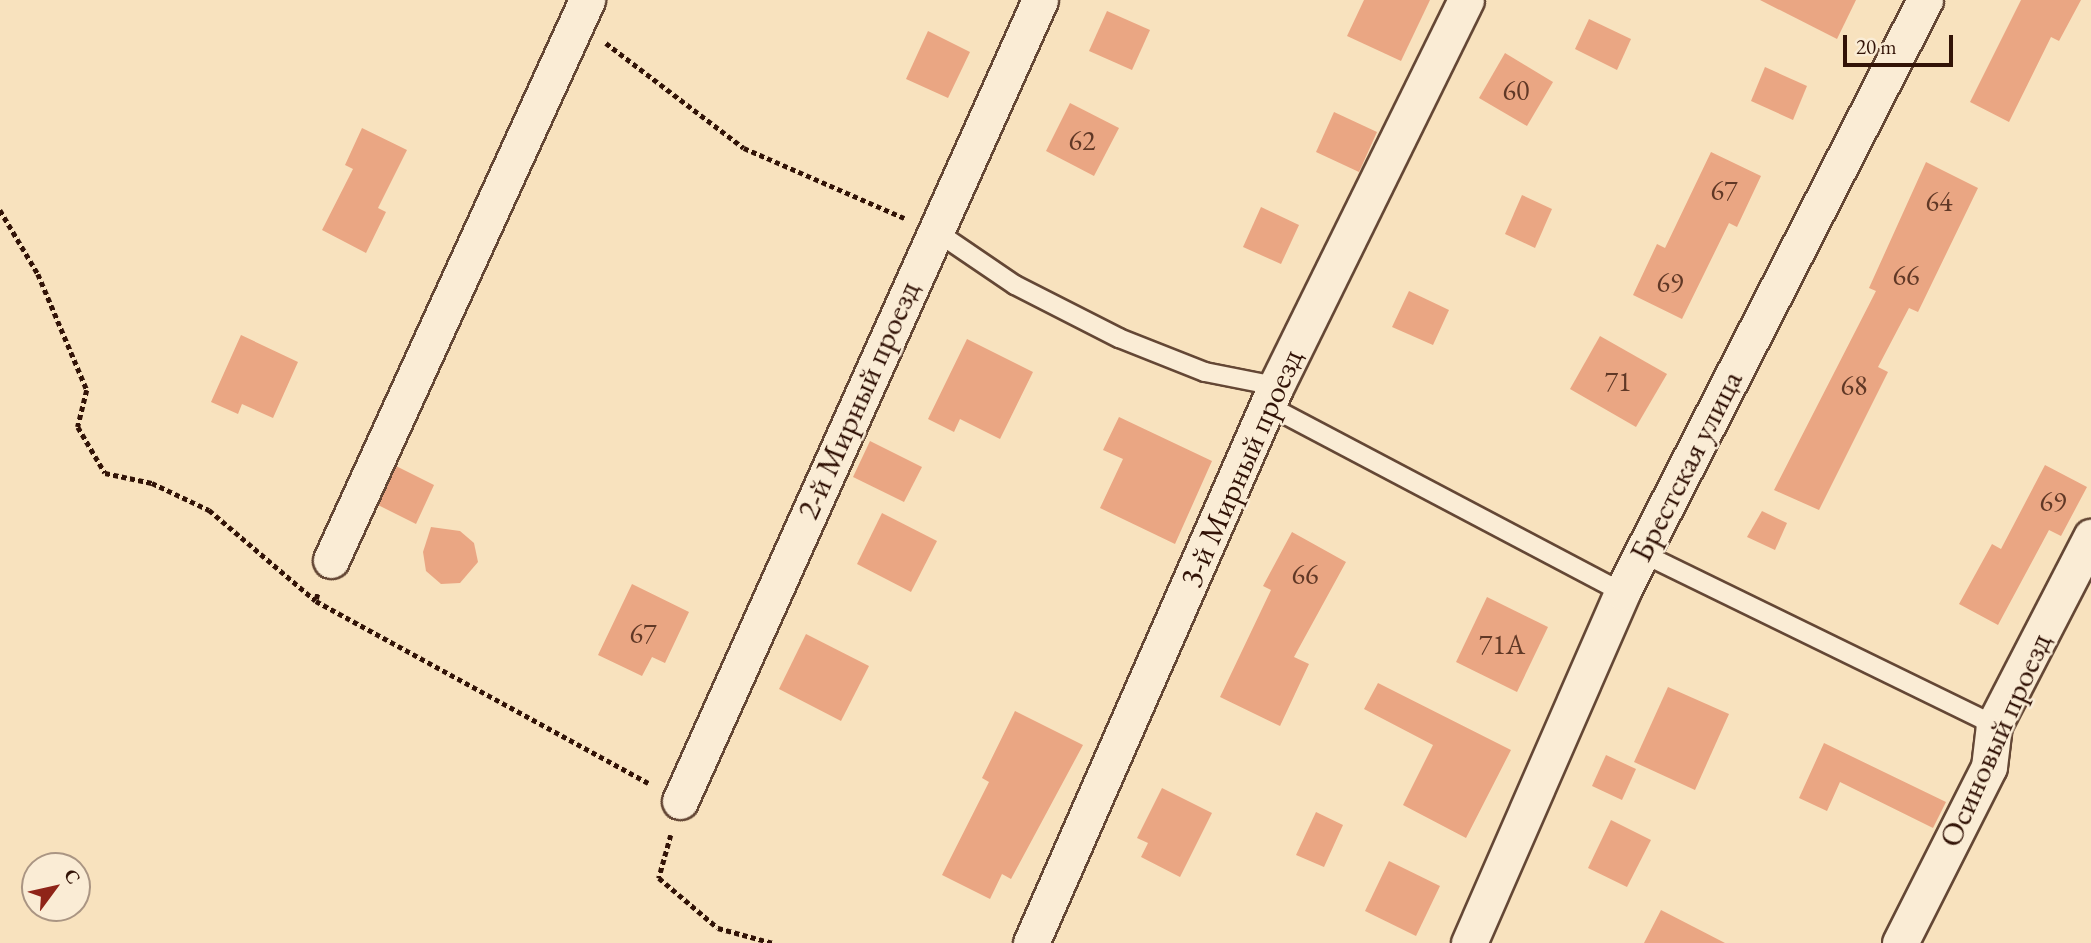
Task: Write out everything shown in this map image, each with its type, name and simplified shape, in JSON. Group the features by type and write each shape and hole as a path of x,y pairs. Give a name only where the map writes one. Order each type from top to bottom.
{"street":[{"name":"2-й Мирный проезд","path":"680,801 934,230 1040,0"},
{"name":"3-й Мирный проезд","path":"1031,943 1271,395 1466,0"},
{"name":"Брестская улица","path":"1469,943 1622,593 1925,0"},
{"path":"331,560 583,10"},
{"name":"Осиновый проезд","path":"1900,943 1989,767 1994,725 2091,537"}],"lane":[{"path":"934,230 1015,285 1119,338 1271,395 1622,593"},
{"path":"1642,553 1994,725"}],"path":[{"path":"583,10 744,148 934,230"},
{"path":"0,210 38,274 87,390 78,427 106,473 152,483 209,510 316,601 680,801 659,878 718,928 773,943"},
{"path":"316,601 331,560"}],"building":[{"path":"1364,0 1430,0 1401,61 1347,36"},
{"path":"1760,0 1856,0 1837,39"},
{"path":"2021,0 2081,0 2059,41 2051,37 2009,122 1970,102"},
{"path":"1107,11 1150,30 1132,70 1089,51"},
{"path":"1589,19 1631,39 1617,70 1575,49"},
{"path":"928,31 970,52 948,98 906,79"},
{"path":"1505,53 1553,82 1527,126 1479,98"},
{"path":"1765,67 1807,86 1793,120 1751,101"},
{"path":"1070,103 1119,128 1094,176 1046,151"},
{"path":"1334,112 1377,132 1359,172 1316,152"},
{"path":"362,128 407,150 378,208 386,212 366,253 322,230 353,169 345,165"},
{"path":"1711,152 1761,176 1737,227 1729,223 1682,319 1633,295 1657,244 1665,248"},
{"path":"1926,162 1978,188 1918,312 1909,308 1878,367 1888,372 1819,510 1774,490 1876,291 1869,288"},
{"path":"1522,195 1552,209 1535,248 1505,234"},
{"path":"1261,207 1299,225 1281,264 1243,247"},
{"path":"1409,291 1449,310 1433,345 1392,327"},
{"path":"241,335 298,362 273,418 242,404 238,414 211,402"},
{"path":"1600,336 1667,374 1636,427 1570,389"},
{"path":"967,339 1033,372 1000,439 960,419 954,432 928,419"},
{"path":"1119,417 1212,461 1175,544 1100,508 1123,459 1103,450"},
{"path":"870,441 922,467 904,502 853,477"},
{"path":"2045,465 2087,487 2061,536 2049,530 1998,625 1959,604 1992,544 2001,549"},
{"path":"396,466 434,485 416,524 378,505"},
{"path":"1762,511 1787,523 1775,550 1747,537"},
{"path":"882,513 937,541 911,592 857,564"},
{"path":"431,527 460,531 474,543 478,562 460,583 441,584 426,571 423,552"},
{"path":"1292,532 1346,562 1294,657 1309,664 1280,726 1220,697 1271,590 1263,586"},
{"path":"632,584 689,612 665,663 652,657 642,676 598,655"},
{"path":"1487,597 1548,627 1517,692 1456,662"},
{"path":"806,634 869,666 841,721 779,689"},
{"path":"1378,683 1511,750 1466,838 1403,805 1433,745 1364,709"},
{"path":"1668,687 1729,714 1695,790 1634,762"},
{"path":"1015,711 1083,745 1011,879 1002,874 990,899 942,875 989,782 982,778"},
{"path":"1824,743 1946,802 1933,828 1840,782 1827,811 1799,798"},
{"path":"1606,755 1636,769 1622,800 1592,786"},
{"path":"1162,788 1212,813 1180,877 1141,857 1148,843 1137,838"},
{"path":"1316,812 1343,825 1324,867 1296,855"},
{"path":"1611,820 1651,840 1627,887 1588,868"},
{"path":"1389,861 1440,886 1416,936 1365,911"},
{"path":"1661,910 1725,943 1644,943"}]}
